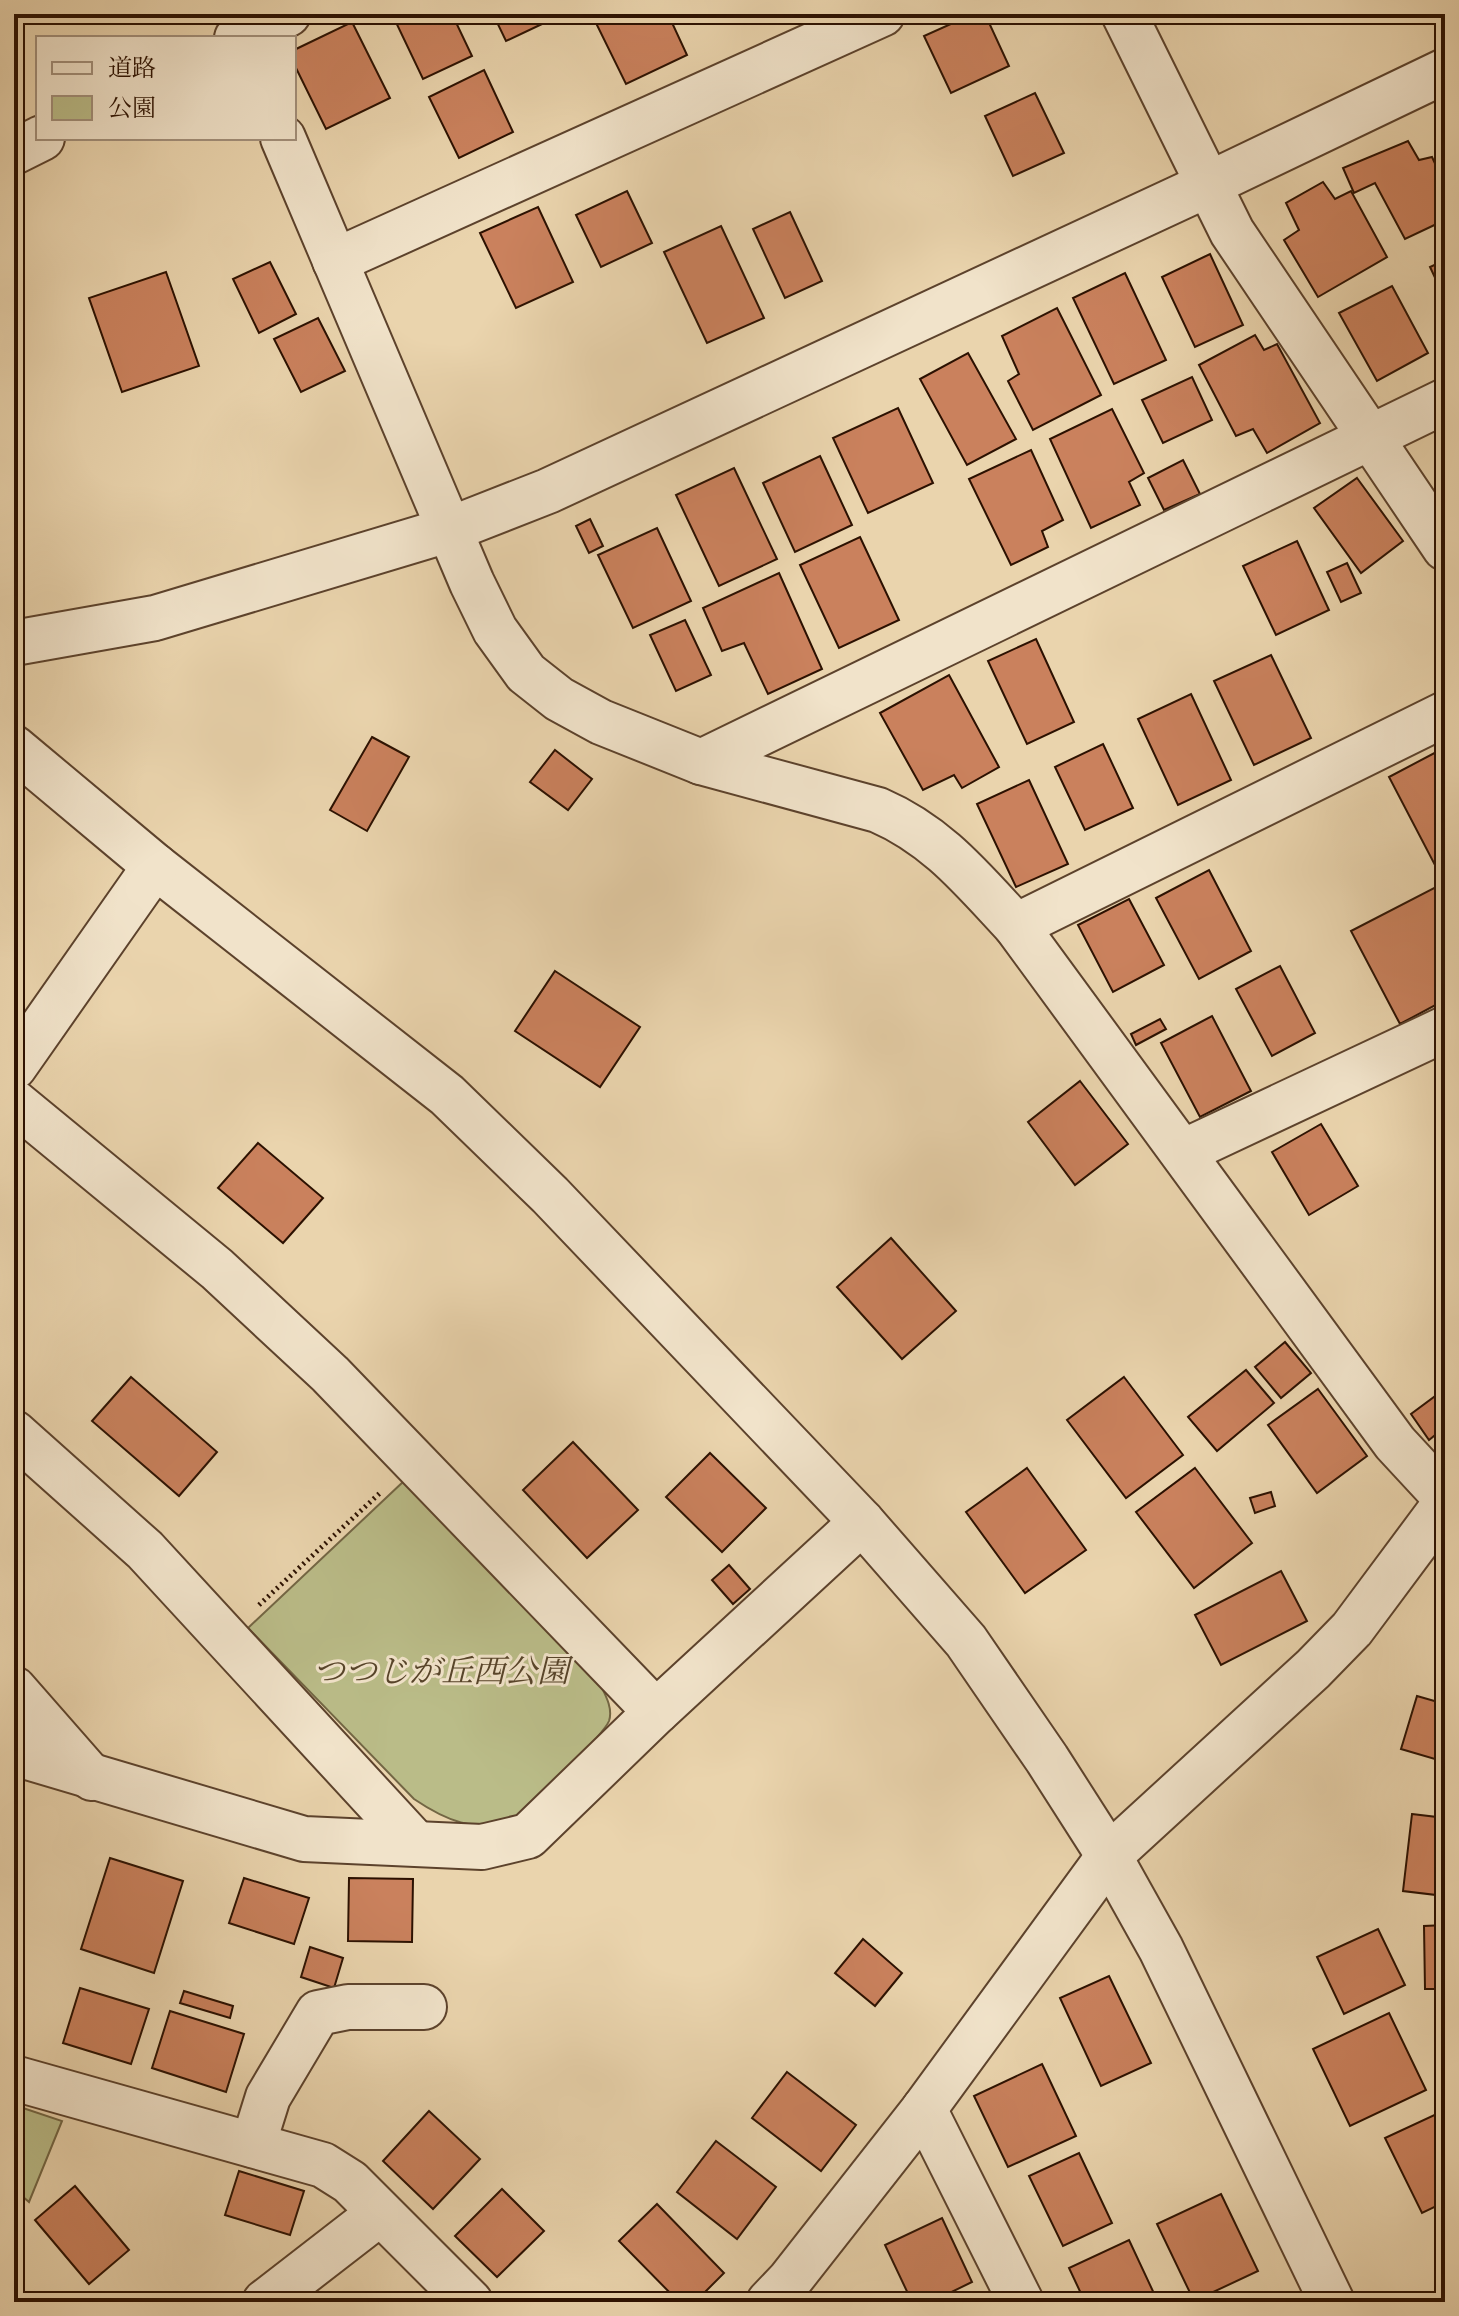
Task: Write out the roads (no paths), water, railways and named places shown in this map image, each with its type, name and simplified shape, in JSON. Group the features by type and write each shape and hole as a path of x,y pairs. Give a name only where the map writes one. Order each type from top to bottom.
{"street":[{"path":"236,32 288,14"},
{"path":"335,261 882,14"},
{"path":"1124,14 1232,232 1445,548"},
{"path":"14,643 155,618 451,529 548,491 1445,71"},
{"path":"14,152 38,140"},
{"path":"284,140 472,583 495,630 526,673 559,699 601,722 701,762 878,810 901,820 946,851 1016,926 1395,1443 1445,1497"},
{"path":"701,762 1445,401"},
{"path":"1016,926 1445,714"},
{"path":"14,748 155,866 447,1095 550,1195 862,1522 966,1641 1109,1856 1161,1949 1332,2302"},
{"path":"14,1067 155,866"},
{"path":"1183,1152 1443,1033"},
{"path":"14,1102 217,1269 330,1374 656,1712"},
{"path":"14,1433 145,1550 415,1843"},
{"path":"769,2302 799,2269 924,2109 1109,1856 1313,1669 1352,1629 1445,1504"},
{"path":"14,1753 304,1839 482,1847 528,1836 656,1712 862,1522"},
{"path":"14,1689 92,1778"},
{"path":"253,2145 268,2097 318,2013 348,2007 424,2007"},
{"path":"14,2078 323,2165 350,2182 470,2302"},
{"path":"924,2109 1021,2302"},
{"path":"265,2302 380,2213"}],"park label":[{"name":"つつじが丘西公園","path":"441,1674"}]}
